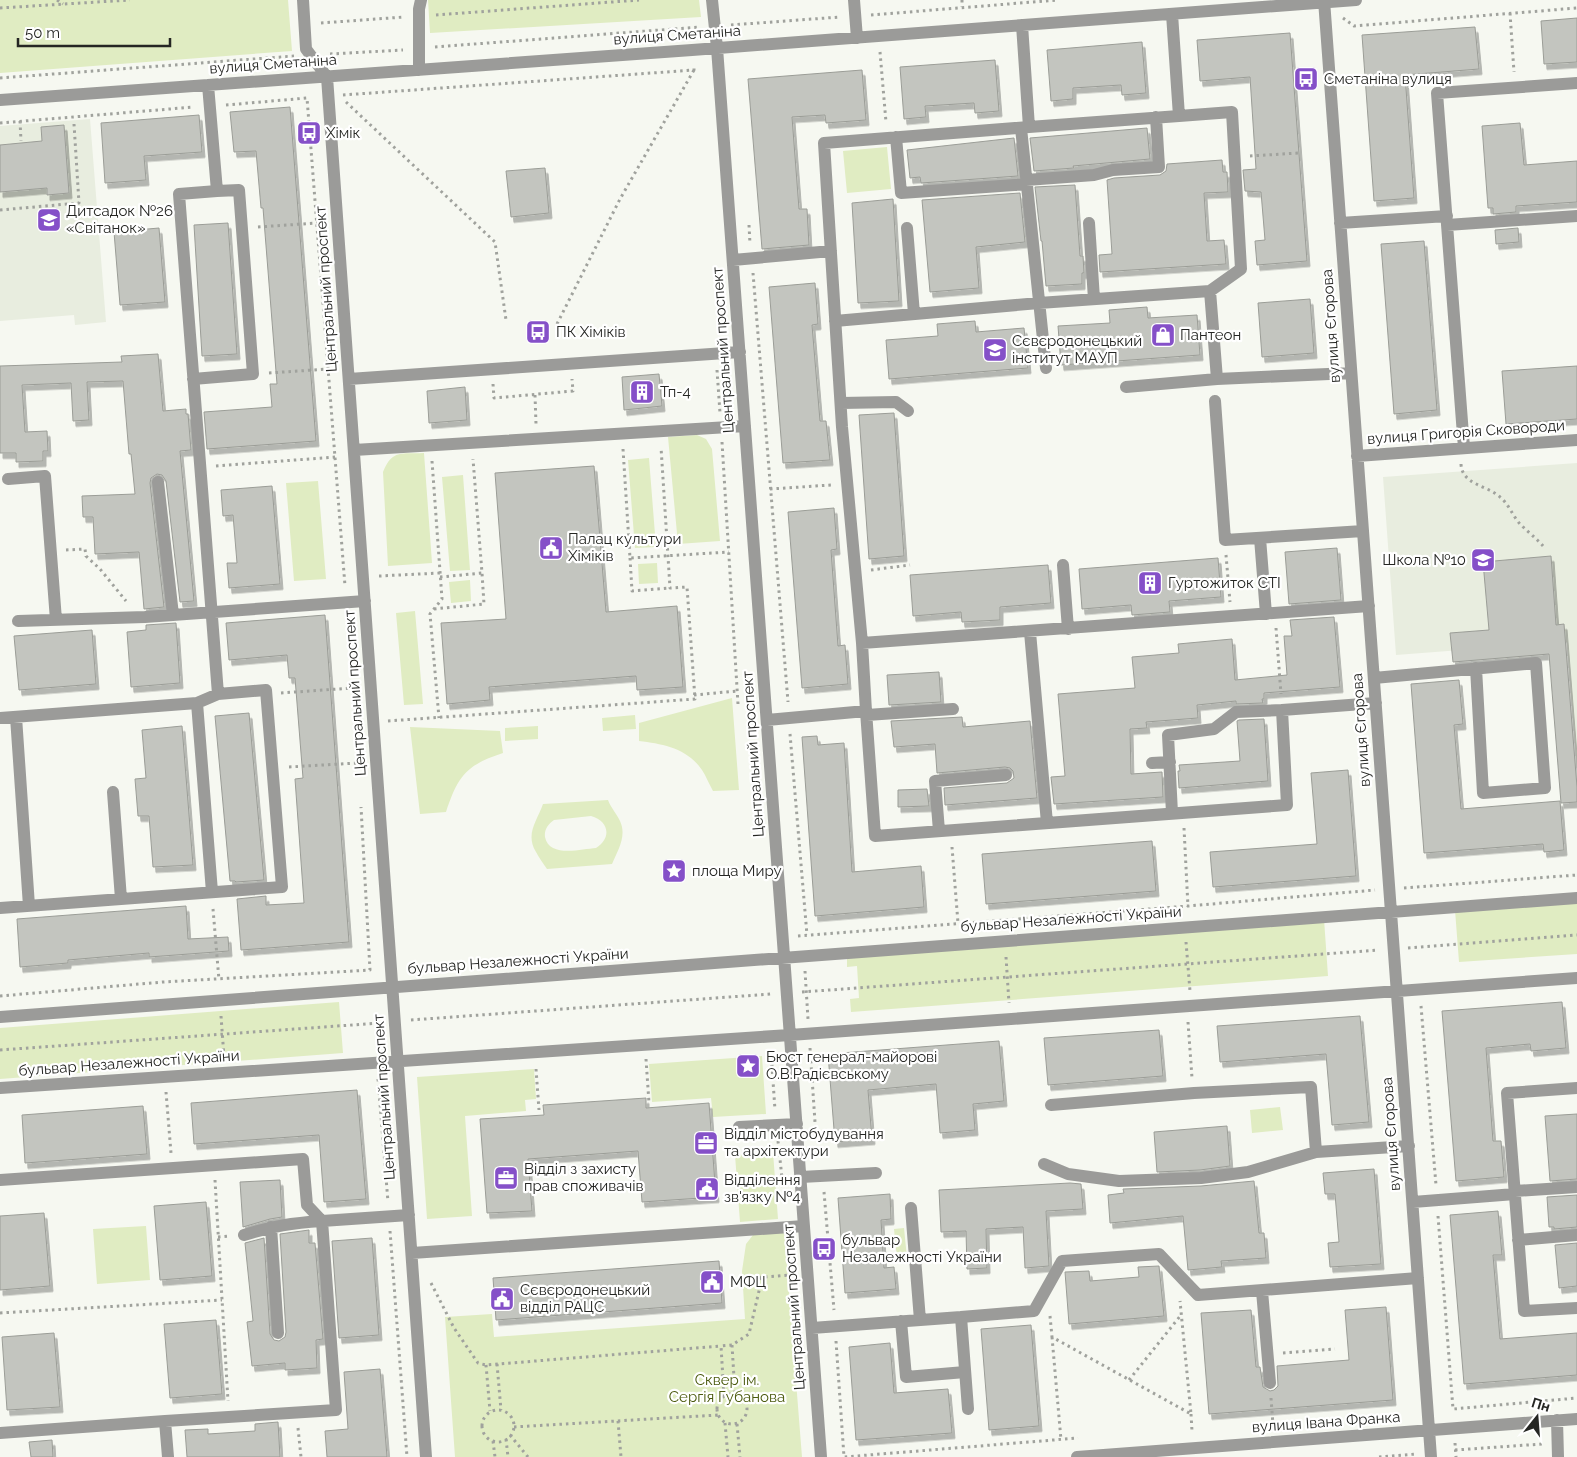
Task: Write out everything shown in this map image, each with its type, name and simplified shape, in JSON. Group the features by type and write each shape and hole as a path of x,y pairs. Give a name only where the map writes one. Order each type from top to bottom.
{"street":[{"path":"303,0 306,49 327,77"},
{"path":"420,70 419,9 421,0"},
{"name":"Центральний проспект","path":"712,0 740,352 821,1457"},
{"path":"854,0 857,38"},
{"name":"вулиця Сметаніна","path":"0,100 1356,0"},
{"name":"вулиця Єгорова","path":"1324,1 1432,1457"},
{"path":"1172,14 1179,116"},
{"path":"1022,25 1026,182 1046,368"},
{"name":"Центральний проспект","path":"327,77 426,1457"},
{"path":"1464,448 1437,93 1577,83"},
{"path":"208,85 217,191"},
{"path":"835,321 1039,303 1210,291 1242,268 1232,112 824,143 835,321 841,403 862,643 875,836 1287,805 1282,710"},
{"path":"892,137 901,193 1094,175 1113,170 1159,166 1156,117"},
{"path":"193,379 254,374 239,190 178,194 218,694"},
{"path":"1340,223 1577,216"},
{"path":"1089,223 1094,299"},
{"path":"907,228 914,314"},
{"path":"733,260 831,251"},
{"path":"1210,291 1217,379"},
{"path":"348,379 740,352"},
{"path":"1126,387 1217,379 1351,373"},
{"path":"1215,401 1225,540 1363,531"},
{"path":"841,403 896,402 908,411"},
{"path":"354,450 745,426"},
{"name":"вулиця Григорія Сковороди","path":"1358,456 1577,440"},
{"path":"8,479 45,476 56,620"},
{"path":"158,482 173,615"},
{"path":"1260,538 1270,613"},
{"path":"1063,565 1068,629"},
{"path":"18,621 211,613 365,601"},
{"path":"862,643 1368,606"},
{"path":"1030,632 1047,823"},
{"path":"1374,678 1476,668 1536,663 1546,788 1483,793 1476,668"},
{"path":"0,718 197,703 218,694 266,690 282,887 0,908"},
{"path":"197,703 212,892"},
{"path":"1177,813 1168,735 1214,729 1236,712 1376,703"},
{"path":"767,720 954,709"},
{"path":"16,717 29,906"},
{"path":"1152,763 1170,762"},
{"path":"945,831 935,781 1006,775"},
{"path":"113,792 121,899"},
{"name":"бульвар Незалежності України","path":"0,1017 1577,898"},
{"name":"бульвар Незалежності України","path":"0,1088 790,1035 1577,978"},
{"path":"1051,1105 1194,1093 1311,1087 1316,1152"},
{"path":"1577,1088 1507,1093 1524,1311 1577,1308"},
{"path":"739,1127 797,1124"},
{"path":"1044,1164 1068,1174 1119,1182 1202,1178 1248,1172 1316,1152 1409,1146"},
{"path":"0,1180 303,1159 307,1205 322,1221 336,1410 0,1433"},
{"path":"801,1177 876,1173"},
{"path":"1413,1202 1577,1187"},
{"path":"911,1208 920,1320"},
{"path":"244,1235 289,1224 409,1215"},
{"path":"412,1253 804,1226"},
{"path":"271,1227 278,1333"},
{"path":"1518,1240 1577,1235"},
{"path":"812,1328 1034,1311 1062,1261 1159,1254 1198,1295 1418,1278"},
{"path":"1262,1291 1270,1384"},
{"path":"961,1317 968,1409"},
{"path":"901,1321 906,1377 965,1372"},
{"name":"вулиця Івана Франка","path":"1077,1457 1577,1419"},
{"path":"1557,1420 1558,1457"},
{"path":"165,1421 168,1457"}],"path":[{"path":"57,0 63,4"},
{"path":"0,8 130,0"},
{"path":"305,24 639,0"},
{"path":"962,0 962,7"},
{"path":"324,54 1058,0"},
{"path":"1510,13 1515,87"},
{"path":"880,52 892,137"},
{"path":"0,78 296,56"},
{"path":"557,324 620,200 694,70 694,66 718,64"},
{"path":"506,320 495,242 338,95 694,70"},
{"path":"0,123 307,98 346,602"},
{"path":"20,121 21,140"},
{"path":"0,210 79,203 74,124"},
{"path":"1235,157 1299,154"},
{"path":"748,219 806,935"},
{"path":"242,228 317,223"},
{"path":"717,368 738,704"},
{"path":"254,374 328,369"},
{"path":"493,384 494,398 535,395 573,392 572,378"},
{"path":"535,395 537,439"},
{"path":"660,432 670,588"},
{"path":"403,720 695,699 687,587 632,591 622,434"},
{"path":"434,609 484,604 472,443"},
{"path":"431,445 442,599 430,614 439,718"},
{"path":"200,467 335,457"},
{"path":"1462,464 1462,471 1468,479 1491,490 1501,498 1521,524 1544,546"},
{"path":"770,489 847,484"},
{"path":"1225,540 1231,616"},
{"path":"85,549 86,556 100,569 138,617"},
{"path":"630,558 729,552"},
{"path":"855,572 910,565"},
{"path":"373,576 482,573"},
{"path":"1270,613 1282,710"},
{"path":"267,694 352,688 353,697"},
{"path":"694,695 737,691"},
{"path":"273,768 358,763 358,771"},
{"path":"0,996 163,982 370,970 361,806"},
{"path":"1177,813 1188,906 1189,1006 1194,1093"},
{"path":"945,831 958,923"},
{"path":"783,937 1577,874"},
{"path":"1005,940 1010,1018"},
{"path":"1422,1006 1453,1408 1577,1398"},
{"path":"645,1055 649,1103"},
{"path":"536,1063 539,1110"},
{"path":"378,1074 408,1457"},
{"path":"165,1076 172,1168"},
{"path":"214,1165 229,1417"},
{"path":"1178,1274 1192,1430"},
{"path":"427,1275 454,1328 478,1363 486,1364 732,1345 749,1334 762,1278"},
{"path":"752,1278 791,1275"},
{"path":"0,1313 222,1300"},
{"path":"1050,1314 1060,1440"},
{"path":"1129,1380 1182,1315"},
{"path":"1052,1337 1191,1414"},
{"path":"732,1345 735,1394"},
{"path":"721,1346 724,1396 718,1404 718,1415 725,1423 728,1457"},
{"path":"1267,1354 1335,1349"},
{"path":"486,1364 490,1411"},
{"path":"497,1364 501,1410"},
{"path":"1270,1384 1273,1425"},
{"path":"724,1396 735,1394 744,1400 747,1411 746,1417 737,1424 725,1423"},
{"path":"501,1410 510,1416 514,1426 510,1435 500,1442 488,1439 484,1435 483,1419 490,1411 501,1410"},
{"path":"297,1413 301,1457"},
{"path":"514,1426 718,1415"},
{"path":"618,1421 621,1457"},
{"path":"737,1424 740,1457"},
{"path":"510,1435 528,1457"},
{"path":"506,1439 508,1457"},
{"path":"493,1441 495,1457"},
{"path":"1456,1457 1455,1450 1558,1443"},
{"path":"1379,1457 1416,1454 1416,1457"},
{"path":"836,1457 844,1457"}],"shaded area":[{"name":"Дитсадок №26 «Світанок»","path":"90,119 106,322 75,325 74,315 0,321 0,126"},
{"name":"Школа №10","path":"1577,463 1577,768 1567,642 1396,655 1383,477"}],"green space":[{"path":"0,0 288,0 292,51 0,73"},
{"path":"428,0 699,0 701,17 430,33"},
{"path":"887,147 891,189 847,193 843,151"},
{"path":"697,435 706,439 712,449 720,541 678,544 668,437"},
{"path":"404,453 424,453 432,563 388,566 383,472 390,459 394,456"},
{"path":"649,458 656,547 635,548 628,460"},
{"path":"463,475 470,570 450,571 442,477"},
{"path":"318,481 326,579 294,581 286,483"},
{"path":"657,563 658,583 639,584 638,564"},
{"path":"470,580 471,601 451,603 449,582"},
{"path":"415,611 423,704 404,705 396,613"},
{"path":"732,698 739,790 713,791 702,770 682,752 674,748 639,741 639,723"},
{"path":"635,715 636,729 603,731 602,718"},
{"path":"538,726 538,739 505,741 505,728"},
{"path":"410,727 500,731 503,753 480,762 465,774 455,789 446,812 420,814"},
{"path":"608,800 620,821 623,832 621,843 612,864 547,869 536,852 532,839 533,828 543,804","holes":["591,816 597,818 605,826 606,835 601,844 596,848 566,851 553,848 548,844 545,832 548,825 554,820"]},
{"path":"1577,900 1577,954 1459,962 1455,910"},
{"path":"1324,919 1328,976 851,1012 850,999 859,998 857,966 847,967 847,955"},
{"path":"339,1002 343,1053 0,1079 0,1028"},
{"path":"762,1056 766,1114 713,1117 711,1098 652,1102 649,1064"},
{"path":"534,1069 536,1099 525,1100 526,1111 465,1116 472,1216 427,1219 417,1077"},
{"path":"1280,1107 1283,1130 1252,1133 1250,1110"},
{"path":"773,1152 778,1219 740,1222 735,1155"},
{"path":"146,1226 150,1280 97,1284 93,1229"},
{"path":"904,1228 907,1258 897,1259 894,1229"},
{"name":"Сквер ім. Сергія Губанова","path":"784,1229 802,1457 455,1457 445,1317 492,1314 494,1337 745,1319 742,1271 746,1244 753,1235"}],"building":[{"path":"1577,18 1577,62 1544,64 1541,21"},
{"path":"1475,27 1479,69 1405,75 1414,198 1374,201 1362,35"},
{"path":"1290,33 1307,261 1257,265 1255,241 1265,240 1261,192 1245,191 1243,170 1256,169 1250,77 1200,81 1197,40"},
{"path":"1142,42 1146,93 1122,95 1121,85 1073,88 1073,99 1051,101 1047,50"},
{"path":"995,60 999,111 975,113 974,103 925,106 926,117 904,119 900,67"},
{"path":"862,70 866,120 826,123 825,115 792,117 799,209 807,209 809,245 762,249 748,79"},
{"path":"290,107 316,441 207,449 204,412 272,407 270,384 277,384 263,208 261,208 256,151 234,152 230,112"},
{"path":"199,115 202,152 144,156 146,180 105,183 101,123"},
{"path":"1520,123 1524,165 1577,161 1577,202 1516,206 1516,212 1493,214 1493,208 1488,208 1482,126"},
{"path":"64,125 69,193 47,195 47,188 0,192 0,145 42,141 41,127"},
{"path":"1147,128 1150,159 1034,171 1030,138"},
{"path":"1014,138 1018,176 921,183 920,177 910,178 907,150"},
{"path":"1222,160 1223,172 1227,172 1228,192 1204,193 1207,241 1224,240 1226,264 1100,272 1099,255 1112,254 1107,180 1160,175 1166,171 1167,164"},
{"path":"545,168 549,213 511,217 506,171"},
{"path":"1075,185 1080,256 1083,256 1084,273 1082,273 1082,284 1046,286 1035,187"},
{"path":"1020,193 1025,242 976,247 979,288 930,292 922,200"},
{"path":"893,199 899,301 858,303 852,203"},
{"path":"228,223 237,354 202,356 194,225"},
{"path":"159,228 165,302 120,305 114,232"},
{"path":"1518,228 1519,242 1496,244 1495,230"},
{"path":"1424,241 1437,410 1394,414 1381,244"},
{"path":"815,283 818,324 812,325 820,421 826,421 830,460 783,463 769,287"},
{"path":"1310,299 1314,353 1262,357 1258,303"},
{"path":"1147,307 1148,318 1197,315 1200,355 1061,365 1058,326 1110,323 1109,310"},
{"path":"975,321 976,332 1024,328 1028,368 889,379 886,340 938,336 937,324"},
{"path":"158,354 163,411 186,409 186,414 188,414 191,450 180,451 194,601 180,602 166,481 162,475 157,474 151,478 150,483 164,607 144,609 139,552 95,554 93,517 83,517 82,496 135,494 131,454 129,454 123,381 87,382 89,420 73,421 71,383 22,385 25,432 47,431 48,451 43,451 43,461 16,462 16,453 0,453 0,366 122,362 121,356"},
{"path":"1577,366 1577,419 1506,424 1502,371"},
{"name":"Тп-4","path":"659,374 662,406 624,410 622,377"},
{"path":"465,387 467,420 429,423 427,391"},
{"path":"894,413 904,556 869,559 859,415"},
{"name":"Палац культури Хіміків","path":"594,466 606,612 677,606 683,687 637,690 636,676 489,687 490,700 447,704 441,623 506,619 495,473"},
{"path":"272,486 280,584 229,588 227,563 237,563 233,515 223,516 221,490"},
{"path":"834,508 837,549 831,550 838,646 845,645 848,684 802,688 788,512"},
{"path":"1337,548 1341,600 1289,604 1285,552"},
{"path":"1551,556 1556,625 1564,624 1577,802 1561,803 1549,654 1453,662 1450,633 1489,630 1483,562"},
{"name":"Гуртожиток СТІ","path":"1218,558 1221,597 1169,601 1170,612 1132,615 1131,605 1082,609 1079,569"},
{"path":"1048,565 1051,603 1000,607 1000,620 962,622 961,612 913,616 910,575"},
{"path":"325,615 349,942 241,950 237,899 266,896 266,905 304,903 295,779 303,778 295,678 289,678 287,655 229,660 226,623"},
{"path":"1334,617 1340,687 1264,693 1263,703 1236,704 1236,701 1197,705 1198,718 1146,722 1147,728 1130,729 1131,774 1162,772 1163,797 1054,804 1051,777 1065,776 1058,694 1135,688 1132,657 1179,653 1178,644 1232,639 1235,680 1287,675 1284,636 1292,636 1290,620"},
{"path":"176,623 180,683 131,687 127,632 146,630 146,625"},
{"path":"92,630 96,684 19,690 14,636"},
{"path":"939,672 941,702 889,705 887,675"},
{"path":"1459,680 1463,724 1454,725 1461,809 1560,801 1564,850 1544,852 1543,844 1424,853 1411,684"},
{"path":"249,713 264,880 236,882 230,881 215,716"},
{"path":"962,717 963,727 1030,721 1037,798 945,805 944,788 1007,783 1014,778 1013,771 1005,767 937,773 935,744 894,747 891,721"},
{"path":"1264,719 1268,781 1179,788 1179,765 1240,761 1237,721"},
{"path":"182,726 193,865 153,867 149,816 138,816 135,779 146,778 142,730"},
{"path":"817,736 818,745 844,743 852,872 921,866 924,907 815,916 802,737"},
{"path":"1348,770 1356,876 1213,887 1210,852 1317,844 1311,773"},
{"path":"927,789 929,806 898,807 898,790"},
{"path":"1152,841 1156,891 986,904 982,854"},
{"path":"186,906 188,939 228,937 229,951 149,957 149,953 68,960 68,963 20,967 17,919"},
{"path":"1562,1002 1566,1048 1531,1051 1530,1044 1486,1048 1493,1141 1501,1141 1504,1177 1456,1181 1442,1011"},
{"path":"1360,1016 1369,1122 1332,1125 1326,1054 1220,1062 1217,1026"},
{"path":"1159,1030 1163,1076 1048,1085 1044,1038"},
{"path":"999,1041 1004,1101 973,1104 975,1130 940,1133 936,1084 868,1090 872,1139 835,1142 828,1054"},
{"path":"357,1090 366,1199 324,1202 319,1135 194,1144 191,1103"},
{"path":"646,1098 646,1108 709,1103 716,1197 642,1202 638,1151 528,1159 532,1211 487,1213 480,1119 544,1115 543,1105"},
{"path":"143,1106 147,1154 25,1163 22,1115"},
{"path":"1577,1114 1577,1179 1550,1181 1545,1116"},
{"path":"1227,1126 1230,1166 1200,1170 1157,1172 1154,1132"},
{"path":"1374,1169 1381,1264 1330,1267 1328,1243 1339,1242 1335,1194 1325,1194 1323,1173"},
{"path":"280,1180 282,1217 243,1227 240,1182"},
{"path":"1254,1181 1259,1233 1264,1233 1266,1258 1221,1261 1222,1267 1188,1270 1183,1216 1110,1223 1108,1195 1124,1193 1123,1189 1201,1186"},
{"path":"1081,1184 1083,1209 1046,1211 1049,1266 1025,1268 1023,1227 986,1229 987,1268 967,1269 966,1231 941,1232 939,1190"},
{"path":"890,1194 891,1219 881,1220 884,1268 894,1267 896,1289 845,1293 838,1198"},
{"path":"1577,1195 1577,1227 1554,1229 1554,1227 1549,1227 1547,1197"},
{"path":"206,1202 212,1276 160,1280 154,1206"},
{"path":"1498,1211 1502,1255 1493,1255 1500,1339 1577,1333 1577,1375 1464,1384 1450,1215"},
{"path":"44,1213 50,1286 0,1290 0,1216"},
{"path":"309,1230 309,1243 315,1243 323,1339 316,1340 317,1368 285,1370 285,1363 252,1366 247,1322 253,1321 245,1243 264,1238 270,1334 274,1340 279,1341 285,1337 286,1332 280,1234"},
{"path":"372,1238 379,1335 339,1338 332,1241"},
{"path":"1577,1243 1577,1286 1559,1288 1555,1245"},
{"path":"719,1261 722,1303 496,1320 493,1278"},
{"path":"1159,1266 1164,1316 1069,1324 1065,1272 1089,1271 1090,1281 1139,1277 1138,1267"},
{"path":"1386,1307 1393,1400 1209,1414 1201,1313 1251,1310 1256,1367 1260,1367 1263,1387 1270,1391 1278,1386 1277,1366 1349,1360 1345,1310"},
{"path":"216,1320 222,1394 170,1398 164,1324"},
{"path":"1031,1325 1039,1426 989,1430 981,1329"},
{"path":"54,1333 60,1407 7,1410 2,1337"},
{"path":"890,1343 894,1393 948,1389 952,1433 856,1440 849,1347"},
{"path":"380,1369 387,1457 327,1457 325,1431 348,1429 344,1372"},
{"path":"278,1422 280,1457 187,1457 185,1430 208,1429 208,1434 255,1431 255,1424"},
{"path":"52,1440 53,1457 31,1457 29,1442"}],"place":[{"name":"Сметаніна вулиця","path":"1306,79"},
{"name":"Хімік","path":"309,133"},
{"name":"Дитсадок №26 «Світанок»","path":"49,220"},
{"name":"ПК Хіміків","path":"538,332"},
{"name":"Пантеон","path":"1163,335"},
{"name":"Сєвєродонецький інститут МАУП","path":"995,350"},
{"name":"Тп-4","path":"642,392"},
{"name":"Палац культури Хіміків","path":"551,548"},
{"name":"Школа №10","path":"1483,560"},
{"name":"Гуртожиток СТІ","path":"1150,583"},
{"name":"площа Миру","path":"674,871"},
{"name":"Бюст генерал-майорові О.В.Радієвському","path":"748,1066"},
{"name":"Відділ містобудування та архітектури","path":"706,1143"},
{"name":"Відділ з захисту прав споживачів","path":"506,1178"},
{"name":"Відділення зв'язку №4","path":"707,1189"},
{"name":"бульвар Незалежності України","path":"824,1249"},
{"name":"МФЦ","path":"712,1282"},
{"name":"Сєвєродонецький відділ РАЦС","path":"502,1299"}]}
